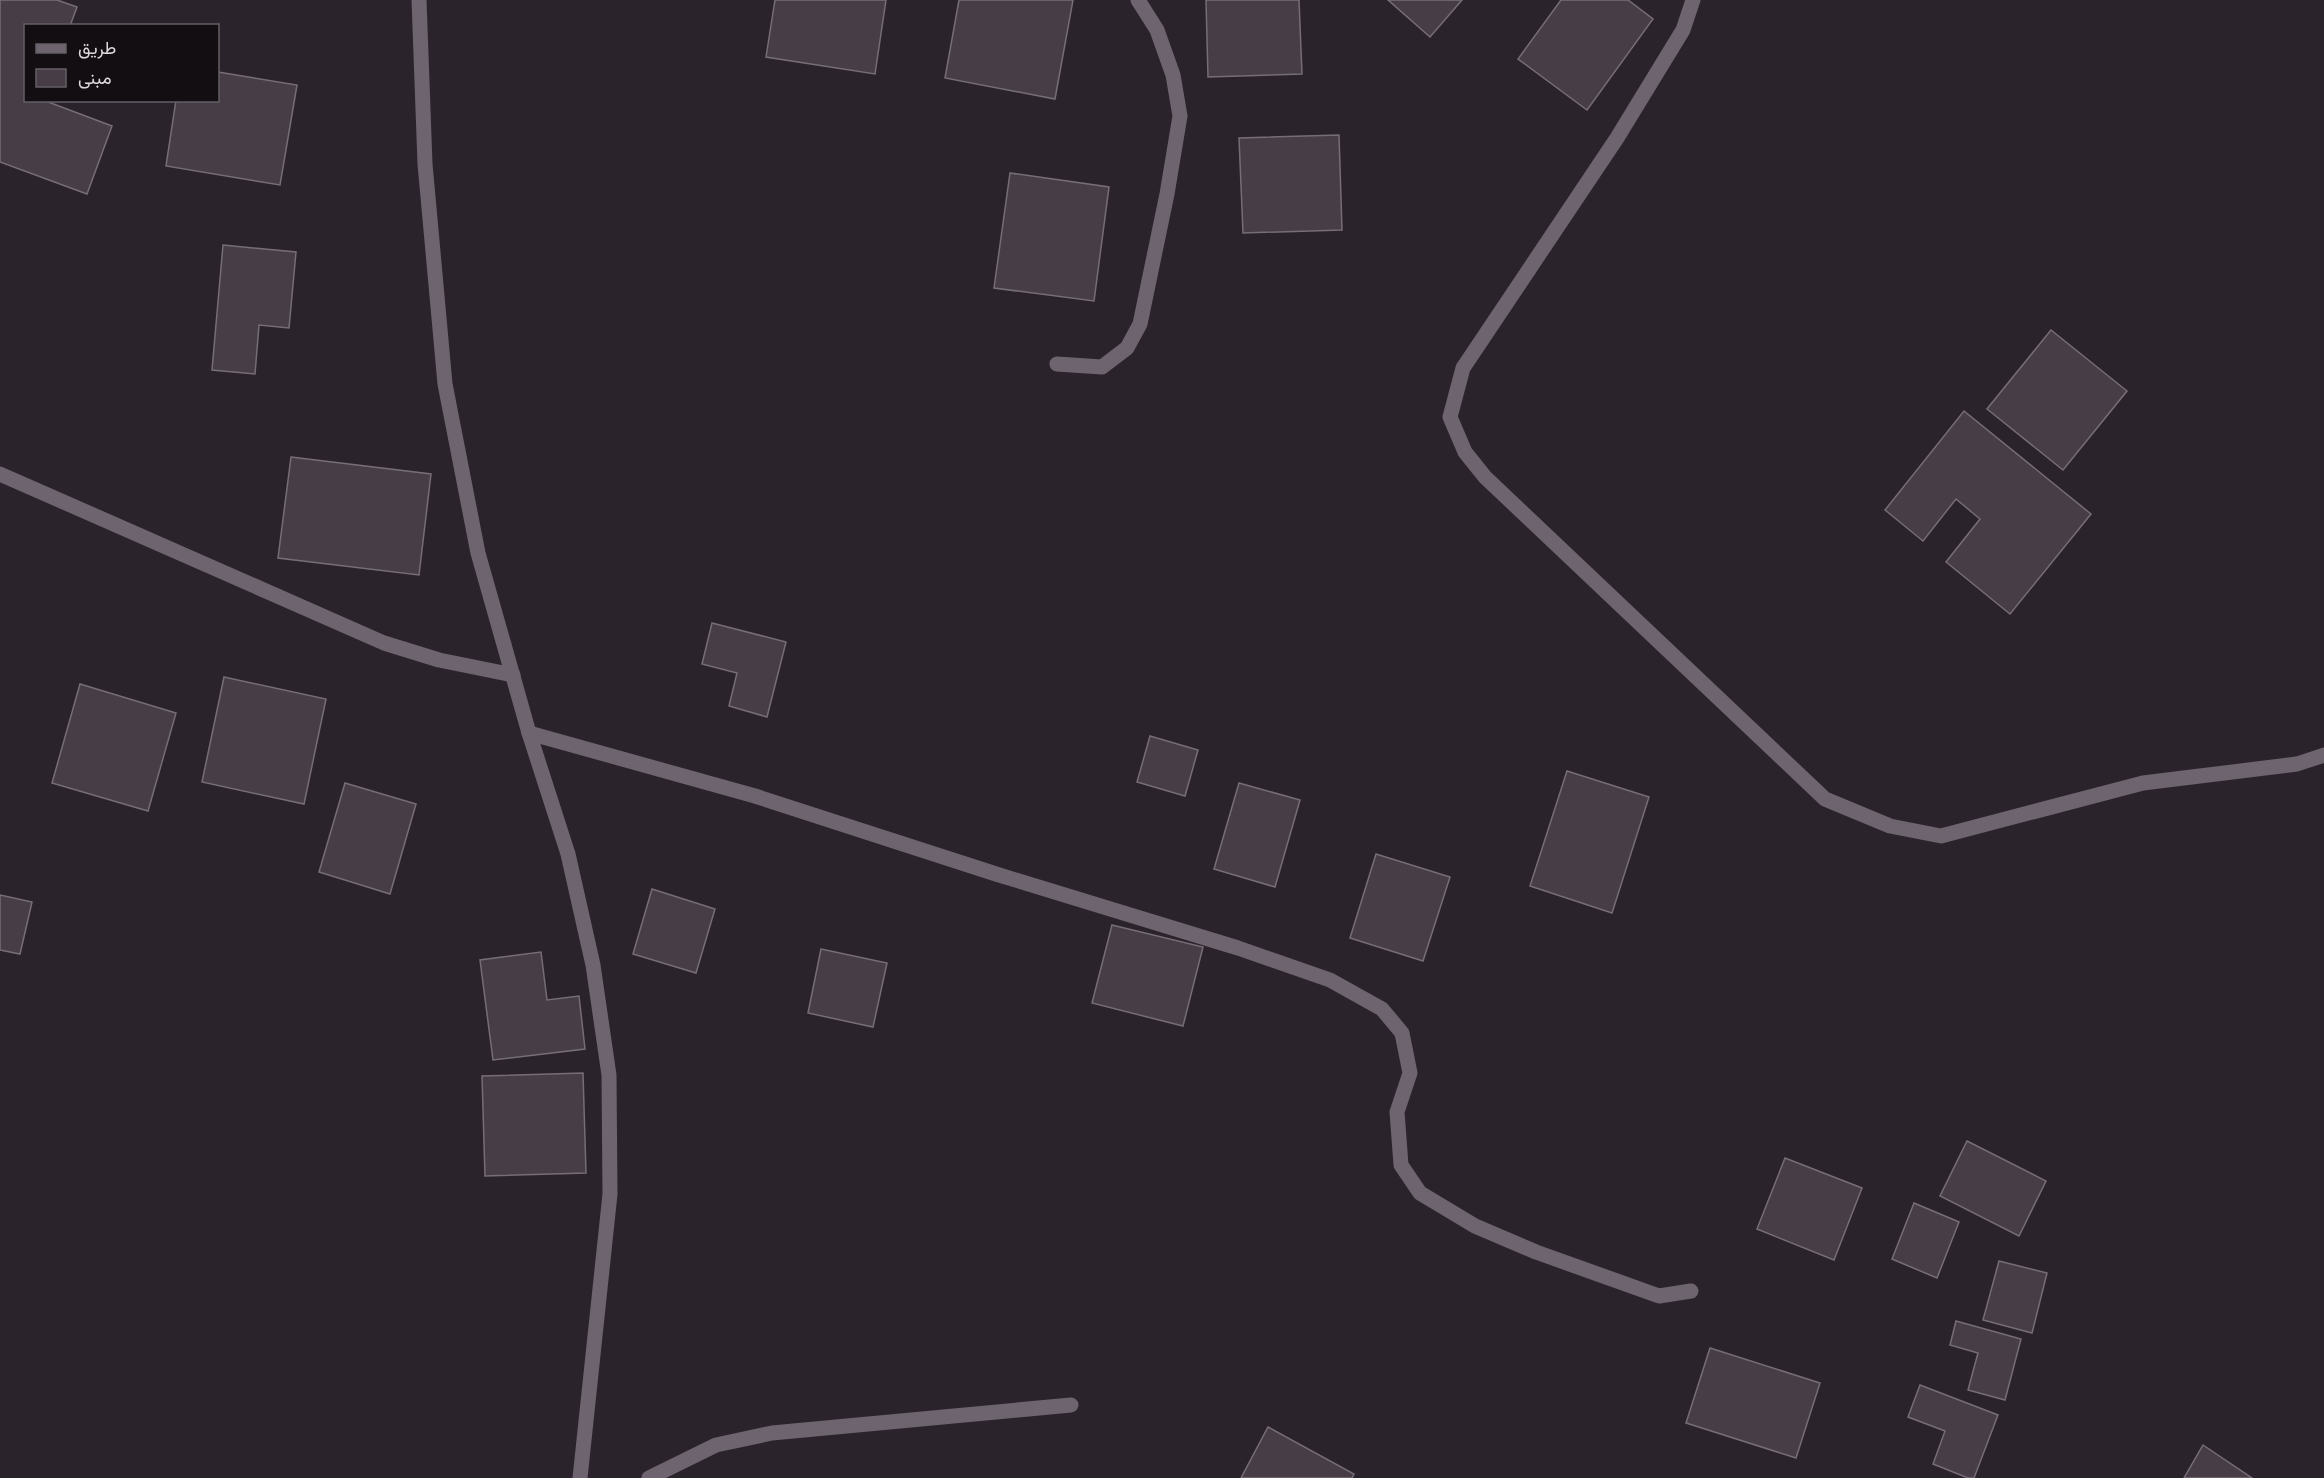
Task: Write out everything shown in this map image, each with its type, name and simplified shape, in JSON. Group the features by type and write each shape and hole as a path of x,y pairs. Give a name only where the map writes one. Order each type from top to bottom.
{"street":[{"path":"419,0 425,164 445,384 478,553 529,734 568,854 593,965 609,1075 610,1194 580,1478"},
{"path":"1057,364 1102,367 1126,348 1140,324 1167,194 1180,116 1173,75 1157,30 1138,0"},
{"path":"1694,0 1683,30 1617,138 1463,368 1450,417 1466,452 1485,477 1825,799 1890,826 1941,836 2143,783 2297,764 2324,756"},
{"path":"0,474 384,644 439,660 513,675"},
{"path":"529,734 754,796 996,874 1238,948 1330,980 1382,1009 1402,1032 1410,1073 1396,1112 1401,1165 1420,1193 1475,1226 1548,1256 1659,1296 1691,1291"},
{"path":"649,1478 716,1445 772,1433 1071,1405"}],"building":[{"path":"0,0 57,0 77,7 71,24 24,24 24,102 48,102 112,126 87,194 0,162"},
{"path":"775,0 886,0 875,74 766,57"},
{"path":"959,0 1073,0 1055,99 945,78"},
{"path":"1206,0 1299,0 1302,74 1208,77"},
{"path":"1388,0 1462,0 1430,37"},
{"path":"1561,0 1628,0 1653,19 1587,110 1518,59"},
{"path":"219,72 297,85 280,185 166,166 176,102 219,102"},
{"path":"1339,135 1342,230 1243,233 1239,138"},
{"path":"1010,173 1109,187 1094,301 994,288"},
{"path":"223,245 296,252 289,328 259,325 255,374 212,370"},
{"path":"2051,330 2127,391 2063,470 1987,409"},
{"path":"1964,411 2091,514 2010,614 1946,562 1980,519 1956,499 1923,541 1885,510"},
{"path":"291,457 431,474 419,575 278,558"},
{"path":"712,623 786,642 767,717 729,706 737,673 702,664"},
{"path":"224,677 326,699 304,804 202,782"},
{"path":"80,684 176,713 148,811 52,783"},
{"path":"1150,736 1198,750 1185,796 1137,782"},
{"path":"1567,771 1649,797 1612,913 1530,886"},
{"path":"345,783 416,804 390,894 319,872"},
{"path":"1239,783 1300,800 1275,887 1214,869"},
{"path":"1376,854 1450,877 1423,961 1350,938"},
{"path":"652,889 715,909 696,973 633,954"},
{"path":"0,895 32,902 20,954 0,950"},
{"path":"1112,925 1203,947 1183,1026 1092,1003"},
{"path":"821,949 887,963 873,1027 808,1013"},
{"path":"541,952 547,1000 579,996 585,1049 493,1060 480,960"},
{"path":"583,1073 586,1173 485,1176 482,1076"},
{"path":"1967,1141 2046,1181 2019,1236 1940,1196"},
{"path":"1785,1158 1862,1188 1834,1260 1757,1229"},
{"path":"1914,1203 1959,1222 1937,1278 1892,1259"},
{"path":"1999,1261 2047,1273 2032,1333 1983,1320"},
{"path":"1956,1321 2021,1339 2005,1400 1968,1390 1978,1353 1950,1345"},
{"path":"1710,1348 1820,1383 1796,1458 1686,1423"},
{"path":"1920,1385 1998,1415 1974,1478 1968,1478 1933,1464 1945,1431 1908,1417"},
{"path":"1268,1427 1354,1474 1352,1478 1241,1478"},
{"path":"2203,1445 2252,1478 2184,1478"}]}
